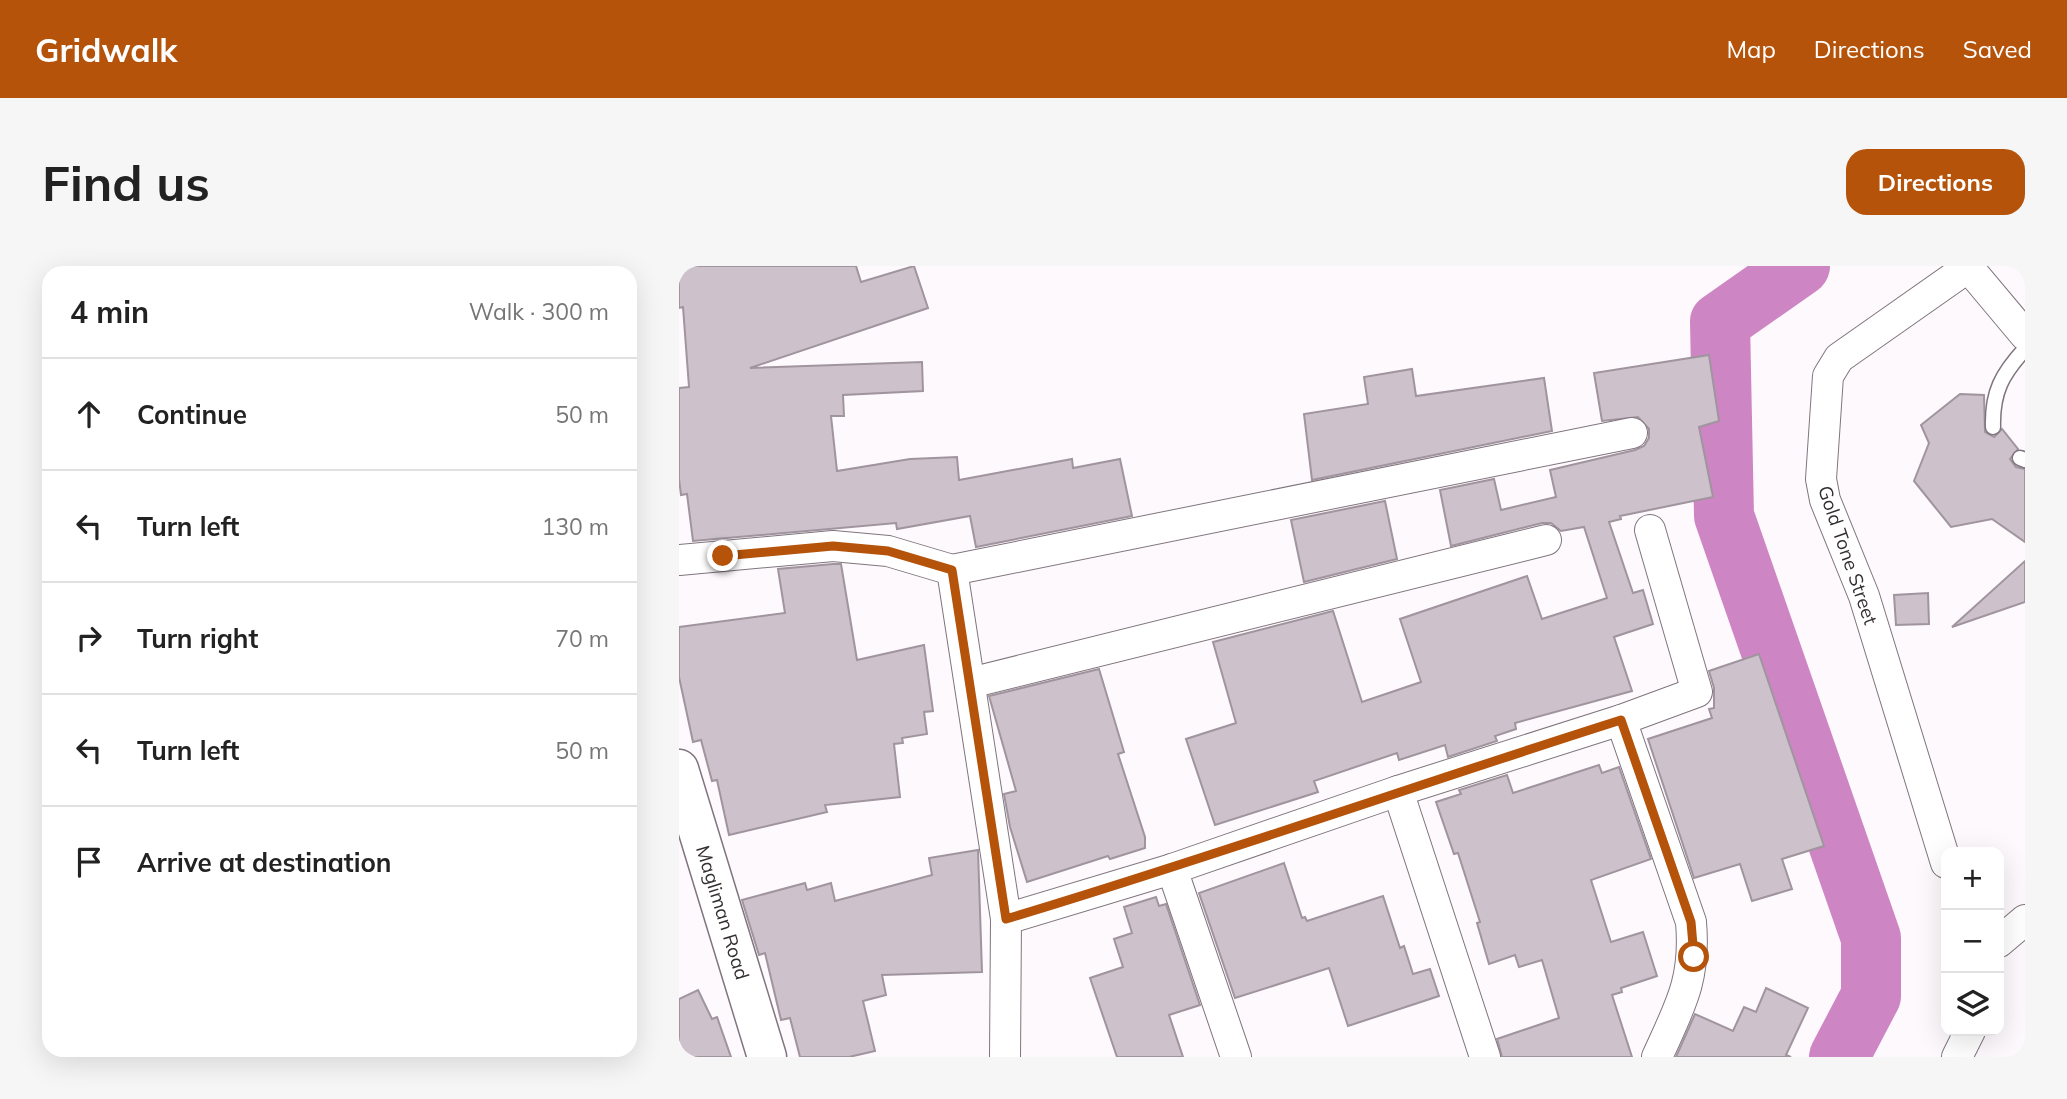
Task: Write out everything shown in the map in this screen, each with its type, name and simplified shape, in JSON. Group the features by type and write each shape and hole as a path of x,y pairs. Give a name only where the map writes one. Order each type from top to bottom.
{"street":[{"path":"1969,267 2025,335"},
{"name":"Gold Tone Street","path":"1941,847 1864,596 1825,500 1821,479 1828,376 1839,358 1969,267"},
{"path":"679,560 833,546 888,551 952,570 1632,433"},
{"path":"1006,919 1172,869 1398,790 1621,720 1697,692 1650,530"},
{"path":"970,683 1546,540"},
{"path":"952,570 1006,919 1005,1057"},
{"path":"1621,720 1691,922 1694,957 1686,988 1657,1057"},
{"name":"Magliman Road","path":"679,773 767,1057"},
{"path":"1398,790 1485,1057"},
{"path":"1172,869 1236,1057"},
{"path":"2004,938 2025,920"},
{"path":"1957,1057 1968,1036"}],"lane":[{"path":"1993,427 1995,391 2003,373 2025,349"}],"building":[{"path":"679,266 856,266 861,282 914,266 928,308 750,368 922,362 923,391 843,395 844,416 831,416 837,471 910,459 957,457 959,480 1072,459 1073,468 1120,459 1132,516 976,547 970,516 897,529 896,523 693,541 687,494 681,495 679,479 679,388 689,387 683,307 679,308"},
{"path":"1709,355 1719,421 1699,427 1713,497 1620,516 1621,519 1609,522 1633,593 1643,590 1653,624 1614,637 1632,691 1515,723 1516,729 1495,736 1497,741 1448,757 1445,745 1399,760 1397,753 1314,781 1318,792 1215,825 1186,739 1236,723 1213,642 1333,611 1362,702 1421,682 1400,619 1527,576 1542,619 1607,598 1584,527 1561,531 1551,523 1542,523 1451,546 1440,490 1494,479 1501,510 1556,497 1550,470 1635,450 1644,446 1649,438 1649,429 1638,417 1602,421 1594,373"},
{"path":"1412,369 1416,396 1544,378 1552,431 1312,480 1304,414 1368,404 1364,377"},
{"path":"1960,394 1984,395 1985,432 1994,437 2002,429 2018,449 2010,459 2016,467 2025,469 2025,542 1992,519 1951,527 1914,481 1929,443 1921,425"},
{"path":"1385,501 1397,559 1304,582 1291,520"},
{"path":"2025,561 2025,602 1952,627"},
{"path":"841,564 857,660 924,645 933,711 924,712 927,734 902,738 903,743 894,744 900,797 825,805 827,812 729,835 717,780 712,781 701,740 693,742 679,677 679,627 785,613 778,569"},
{"path":"1928,593 1929,624 1896,625 1894,595"},
{"path":"1759,654 1824,846 1782,859 1792,889 1752,901 1740,864 1694,878 1648,739 1712,718 1709,709 1714,708 1714,688 1709,671"},
{"path":"1099,669 1124,752 1118,754 1145,837 1145,848 1110,859 1108,856 1027,882 1010,827 1004,794 1016,791 989,696"},
{"path":"1599,765 1602,773 1619,767 1651,859 1591,880 1611,942 1643,932 1657,976 1621,988 1622,992 1612,995 1632,1057 1502,1057 1497,1039 1559,1018 1542,960 1519,967 1515,955 1489,964 1477,923 1480,922 1458,853 1454,854 1436,802 1461,794 1459,790 1507,775 1513,793"},
{"path":"978,850 982,972 882,975 886,995 863,1001 875,1051 849,1057 800,1057 790,1018 781,1020 765,953 759,955 742,900 805,883 807,890 831,883 835,901 932,875 929,858"},
{"path":"1284,863 1302,918 1305,917 1307,921 1383,896 1400,948 1404,946 1413,974 1430,969 1439,996 1348,1026 1329,968 1235,998 1199,893"},
{"path":"1156,897 1159,906 1166,904 1200,1005 1169,1015 1183,1057 1117,1057 1090,978 1123,967 1114,939 1132,933 1124,907"},
{"path":"1766,988 1808,1008 1786,1055 1791,1057 1676,1057 1695,1014 1733,1031 1744,1007 1756,1012"},
{"path":"698,990 712,1019 717,1017 731,1057 679,1057 679,999"}],"waterway":[{"path":"1800,266 1720,322 1724,516 1871,938 1871,996 1839,1057"}],"route":[{"path":"723,556 833,546 888,551 952,570 1006,919 1172,869 1398,790 1621,720 1691,922 1694,957"}]}
